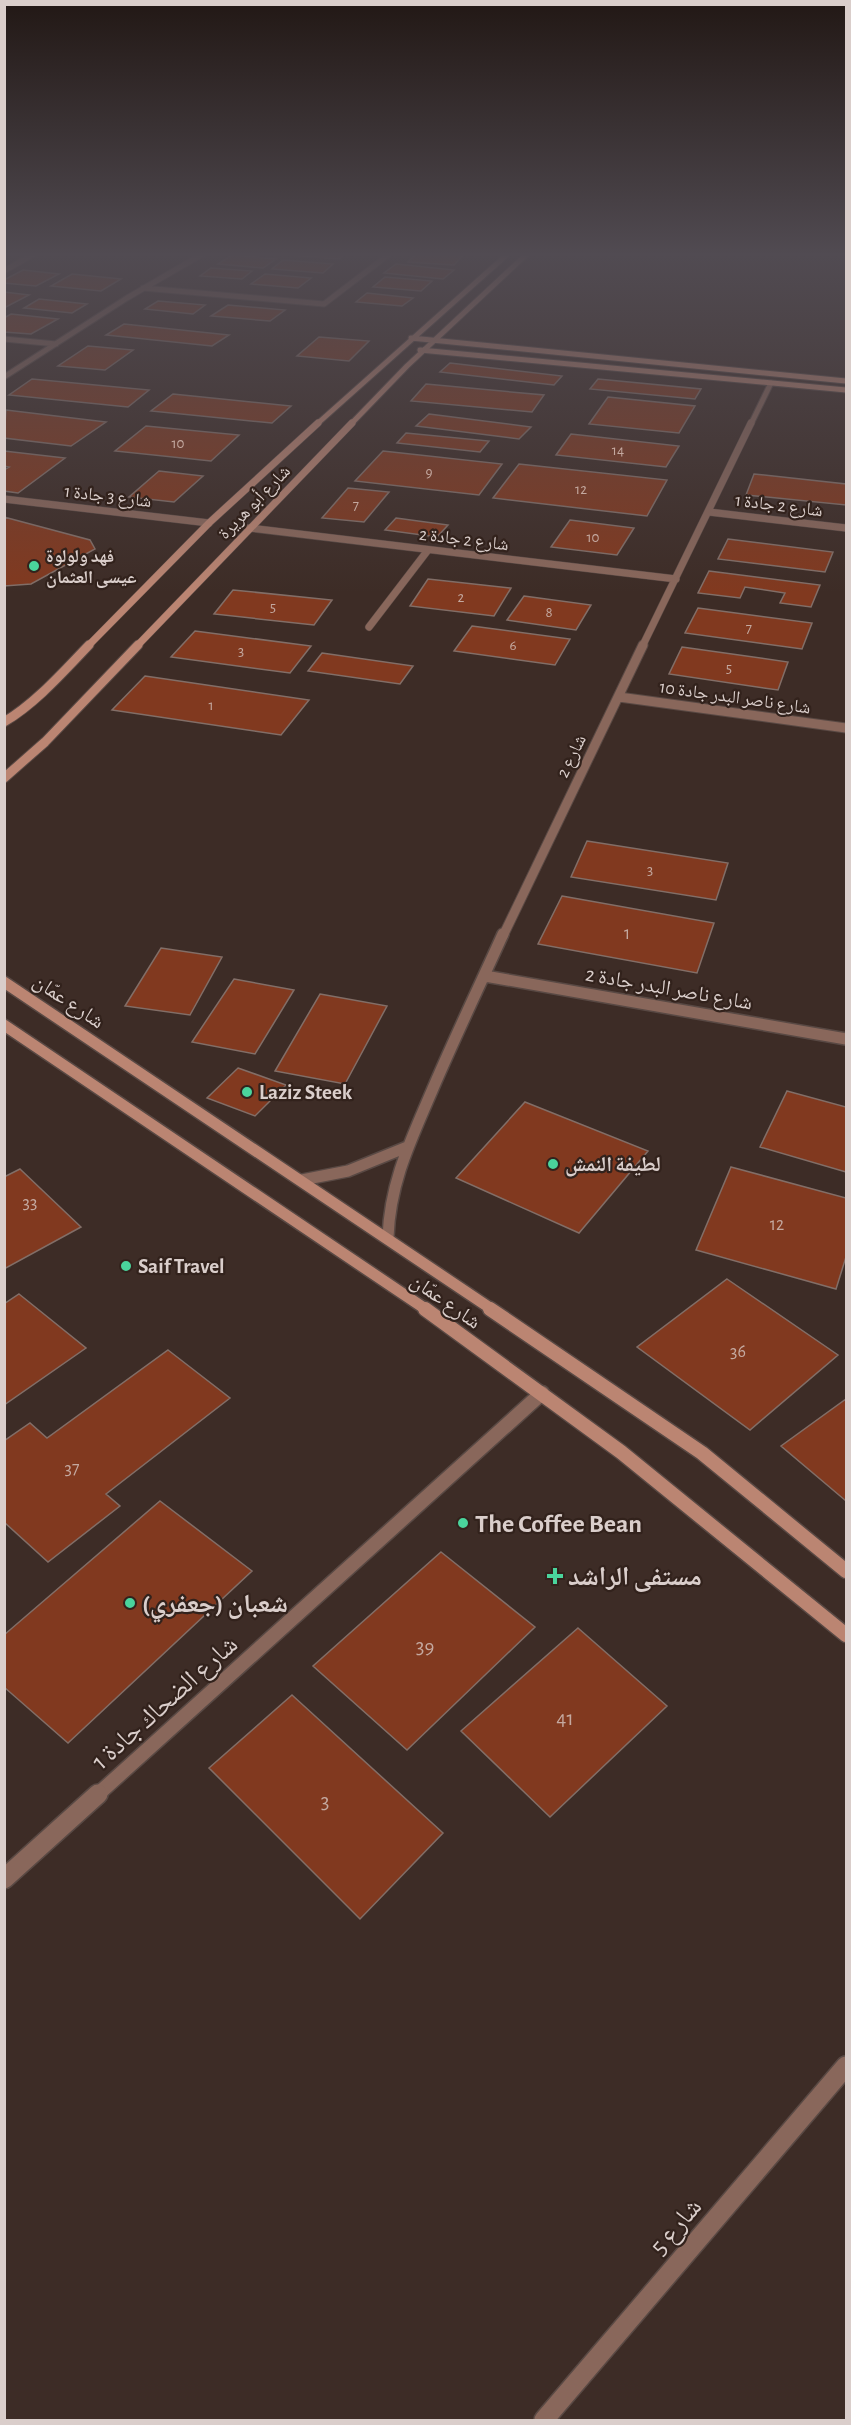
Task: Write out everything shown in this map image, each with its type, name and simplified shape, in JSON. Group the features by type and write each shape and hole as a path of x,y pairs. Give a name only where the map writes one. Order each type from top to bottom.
{"street":[{"path":"4,377 23,365"},
{"name":"شارع أبو هريرة","path":"4,722 16,715 53,682 209,523 382,365"},
{"path":"579,365 846,390"},
{"path":"684,365 846,381"},
{"name":"شارع أبو هريرة","path":"4,778 45,742 407,366"},
{"name":"شارع 2","path":"388,1237 392,1190 407,1147 530,877 771,383"},
{"name":"شارع 3 جادة 1","path":"4,499 209,523"},
{"name":"شارع 2 جادة 1","path":"708,512 846,528"},
{"name":"شارع 2 جادة 2","path":"249,528 676,579"},
{"path":"369,627 428,550"},
{"name":"شارع ناصر البدر جادة 10","path":"619,697 846,728"},
{"name":"شارع ناصر البدر جادة 2","path":"485,976 846,1040"},
{"name":"شارع عمّان","path":"4,982 388,1237 702,1453 846,1571"},
{"name":"شارع عمّان","path":"4,1025 441,1320 542,1393 752,1555 846,1635"},
{"path":"302,1179 348,1172 407,1147"},
{"name":"شارع الضحاك جادة 1","path":"4,1879 542,1393"},
{"name":"شارع 5","path":"544,2421 846,2066"}],"building":[{"path":"59,365 112,365 105,370"},
{"path":"448,365 469,365 562,376 554,385 440,372"},
{"path":"32,379 149,390 128,407 9,395"},
{"path":"598,379 701,389 695,399 590,389"},
{"path":"426,384 544,395 532,412 411,401"},
{"path":"173,394 291,406 272,423 151,411"},
{"path":"608,397 695,406 679,433 589,424"},
{"path":"6,410 106,422 71,446 4,438"},
{"path":"429,414 531,427 519,439 416,426"},
{"path":"146,426 239,435 211,461 115,451"},
{"path":"406,433 489,441 480,452 397,443"},
{"path":"571,434 679,446 666,467 556,455"},
{"path":"4,451 65,458 18,493 4,491 4,470 9,467 4,466"},
{"path":"383,451 502,464 479,495 355,481"},
{"path":"519,464 667,480 647,516 493,498"},
{"path":"159,471 203,476 174,502 129,497"},
{"path":"754,474 846,484 846,505 746,495"},
{"path":"348,488 389,492 364,522 322,518"},
{"name":"فهد ولولوة عيسى العثمان","path":"4,517 90,540 95,549 31,584 4,586"},
{"path":"396,518 448,525 437,537 385,530"},
{"path":"570,520 634,528 617,555 551,547"},
{"path":"728,539 833,552 825,572 718,559"},
{"path":"709,571 820,585 811,607 780,603 785,593 745,587 740,598 698,593"},
{"path":"428,579 511,588 494,616 410,606"},
{"path":"233,590 332,600 314,625 214,614"},
{"path":"524,596 591,605 576,630 507,620"},
{"path":"698,608 812,623 802,649 685,633"},
{"path":"472,626 570,639 555,665 454,651"},
{"path":"195,631 311,646 290,673 171,657"},
{"path":"682,647 788,662 778,690 669,674"},
{"path":"322,653 413,666 400,684 308,671"},
{"path":"145,676 309,700 281,735 112,710"},
{"path":"587,841 728,863 716,900 571,877"},
{"path":"562,896 714,923 697,973 538,944"},
{"path":"161,948 222,957 190,1015 125,1006"},
{"path":"234,979 294,990 255,1054 192,1042"},
{"path":"320,994 387,1006 345,1084 275,1071"},
{"name":"Laziz Steek","path":"238,1068 286,1085 255,1116 207,1098"},
{"path":"787,1091 846,1107 846,1172 760,1147"},
{"name":"لطيفة النمش","path":"525,1102 648,1151 579,1233 456,1178"},
{"path":"731,1167 846,1198 846,1257 836,1289 696,1250"},
{"path":"20,1169 81,1227 4,1269 4,1177"},
{"path":"727,1279 838,1355 750,1430 637,1347"},
{"path":"19,1294 86,1348 4,1405 4,1304"},
{"path":"168,1350 230,1398 106,1494 120,1506 48,1562 4,1522 4,1441 30,1423 47,1438"},
{"path":"846,1399 846,1501 781,1446"},
{"name":"شعبان (جعفري)","path":"160,1501 252,1571 68,1743 4,1687 4,1635"},
{"path":"441,1552 535,1627 407,1750 313,1666"},
{"path":"578,1628 667,1706 550,1817 461,1731"},
{"path":"292,1695 443,1833 360,1919 209,1768"}],"place":[{"name":"فهد ولولوة عيسى العثمان","path":"34,566"},
{"name":"Laziz Steek","path":"247,1092"},
{"name":"لطيفة النمش","path":"553,1164"},
{"name":"Saif Travel","path":"126,1266"},
{"name":"The Coffee Bean","path":"463,1523"},
{"name":"مستفى الراشد","path":"555,1576"},
{"name":"شعبان (جعفري)","path":"130,1603"}]}
